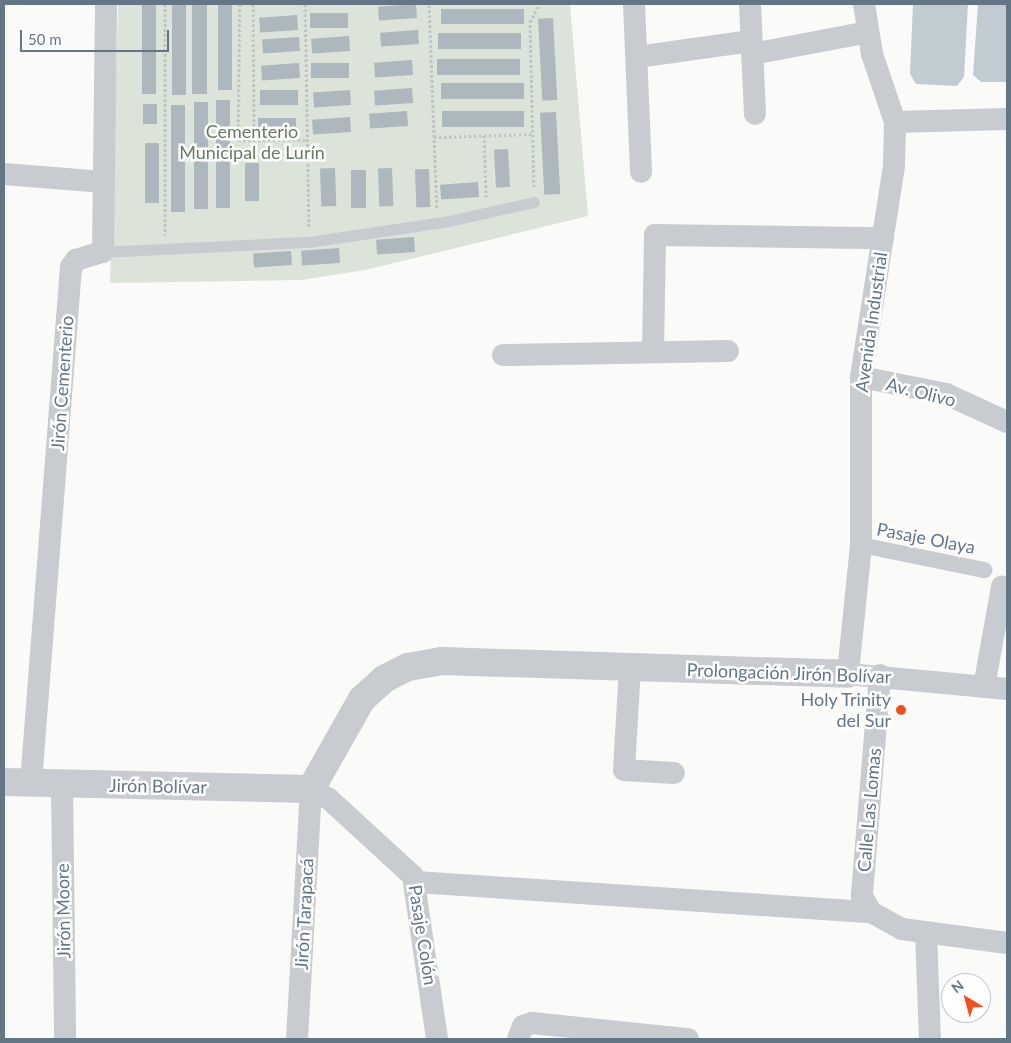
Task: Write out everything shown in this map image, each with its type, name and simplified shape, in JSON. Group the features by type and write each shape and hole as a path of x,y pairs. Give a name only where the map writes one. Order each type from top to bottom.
{"street":[{"path":"99,252 104,252 106,4"},
{"path":"634,4 641,172"},
{"path":"750,4 755,114"},
{"name":"Avenida Industrial","path":"848,674 861,545 861,377 894,166 895,122 868,32 864,4"},
{"path":"637,57 752,47 868,32"},
{"path":"895,122 1007,119"},
{"path":"4,174 104,182"},
{"path":"653,352 655,235 883,238"},
{"name":"Jirón Cementerio","path":"31,783 71,267 99,252"},
{"path":"503,355 728,350"},
{"name":"Av. Olivo","path":"861,377 946,394 1007,422"},
{"name":"Pasaje Olaya","path":"861,545 984,570"},
{"path":"984,687 1002,587 1007,588"},
{"name":"Prolongación Jirón Bolívar","path":"312,790 362,699 384,679 408,667 441,661 880,675 1007,689"},
{"path":"630,668 624,770 674,773"},
{"name":"Calle Las Lomas","path":"871,912 862,896 880,675"},
{"name":"Jirón Bolívar","path":"4,782 312,790"},
{"name":"Jirón Moore","path":"62,784 65,1039"},
{"name":"Pasaje Colón","path":"312,790 329,799 405,865 416,882 437,1039"},
{"name":"Jirón Tarapacá","path":"297,1039 312,790"},
{"path":"416,882 871,912 902,929 1007,943"},
{"path":"926,932 930,1039"},
{"path":"520,1033 532,1023 688,1039"}],"lane":[{"path":"99,252 165,251 309,242 437,223 534,202"}],"path":[{"path":"165,4 165,251"},
{"path":"240,4 238,140 308,140"},
{"path":"252,4 254,140"},
{"path":"305,4 309,242"},
{"path":"430,4 437,223"},
{"path":"534,202 530,22 539,5"},
{"path":"434,137 533,134"},
{"path":"484,135 486,212"}],"green space":[{"name":"Cementerio Municipal de Lurín","path":"118,4 570,4 588,216 365,270 301,280 110,283"}],"shaded area":[{"path":"913,4 968,4 964,77 957,86 916,84 910,74"},
{"path":"978,4 1007,4 1007,82 981,82 973,75"}],"building":[{"path":"142,4 156,4 156,94 142,94"},
{"path":"172,4 186,4 186,95 172,95"},
{"path":"192,4 207,4 207,94 192,94"},
{"path":"218,4 232,4 232,90 218,90"},
{"path":"416,4 417,18 379,21 378,7"},
{"path":"441,9 524,9 524,24 441,24"},
{"path":"310,13 348,13 348,28 310,28"},
{"path":"297,15 298,30 260,33 259,18"},
{"path":"553,18 557,100 542,101 538,19"},
{"path":"418,30 419,44 381,47 380,33"},
{"path":"438,33 521,33 521,49 438,49"},
{"path":"349,36 350,51 312,54 311,39"},
{"path":"299,37 300,51 263,54 262,40"},
{"path":"437,59 520,59 520,75 437,75"},
{"path":"412,60 413,75 375,78 374,63"},
{"path":"299,63 300,78 262,81 261,66"},
{"path":"311,63 349,63 349,78 311,78"},
{"path":"441,83 524,83 524,99 441,99"},
{"path":"412,88 413,103 375,106 374,91"},
{"path":"260,90 298,90 298,105 260,105"},
{"path":"350,90 351,105 314,108 313,93"},
{"path":"216,100 230,100 230,208 216,208"},
{"path":"194,102 208,102 208,209 194,209"},
{"path":"143,104 157,104 157,124 143,124"},
{"path":"171,105 185,105 185,212 171,212"},
{"path":"407,111 408,126 370,129 369,114"},
{"path":"442,111 524,111 524,127 442,127"},
{"path":"556,112 560,194 544,195 540,113"},
{"path":"350,117 351,132 313,135 312,120"},
{"path":"258,118 296,118 296,133 258,133"},
{"path":"145,143 159,143 159,203 145,203"},
{"path":"508,149 510,187 496,188 494,150"},
{"path":"245,163 259,163 259,201 245,201"},
{"path":"335,168 336,206 321,207 320,169"},
{"path":"378,168 392,168 393,206 379,206"},
{"path":"415,169 429,169 430,207 416,207"},
{"path":"351,170 366,170 366,208 351,208"},
{"path":"478,182 479,197 441,200 440,185"},
{"path":"414,237 415,252 377,255 376,240"},
{"path":"339,248 340,263 302,266 301,251"},
{"path":"291,251 292,265 254,268 253,254"}],"place":[{"name":"Holy Trinity del Sur","path":"901,710"}]}
